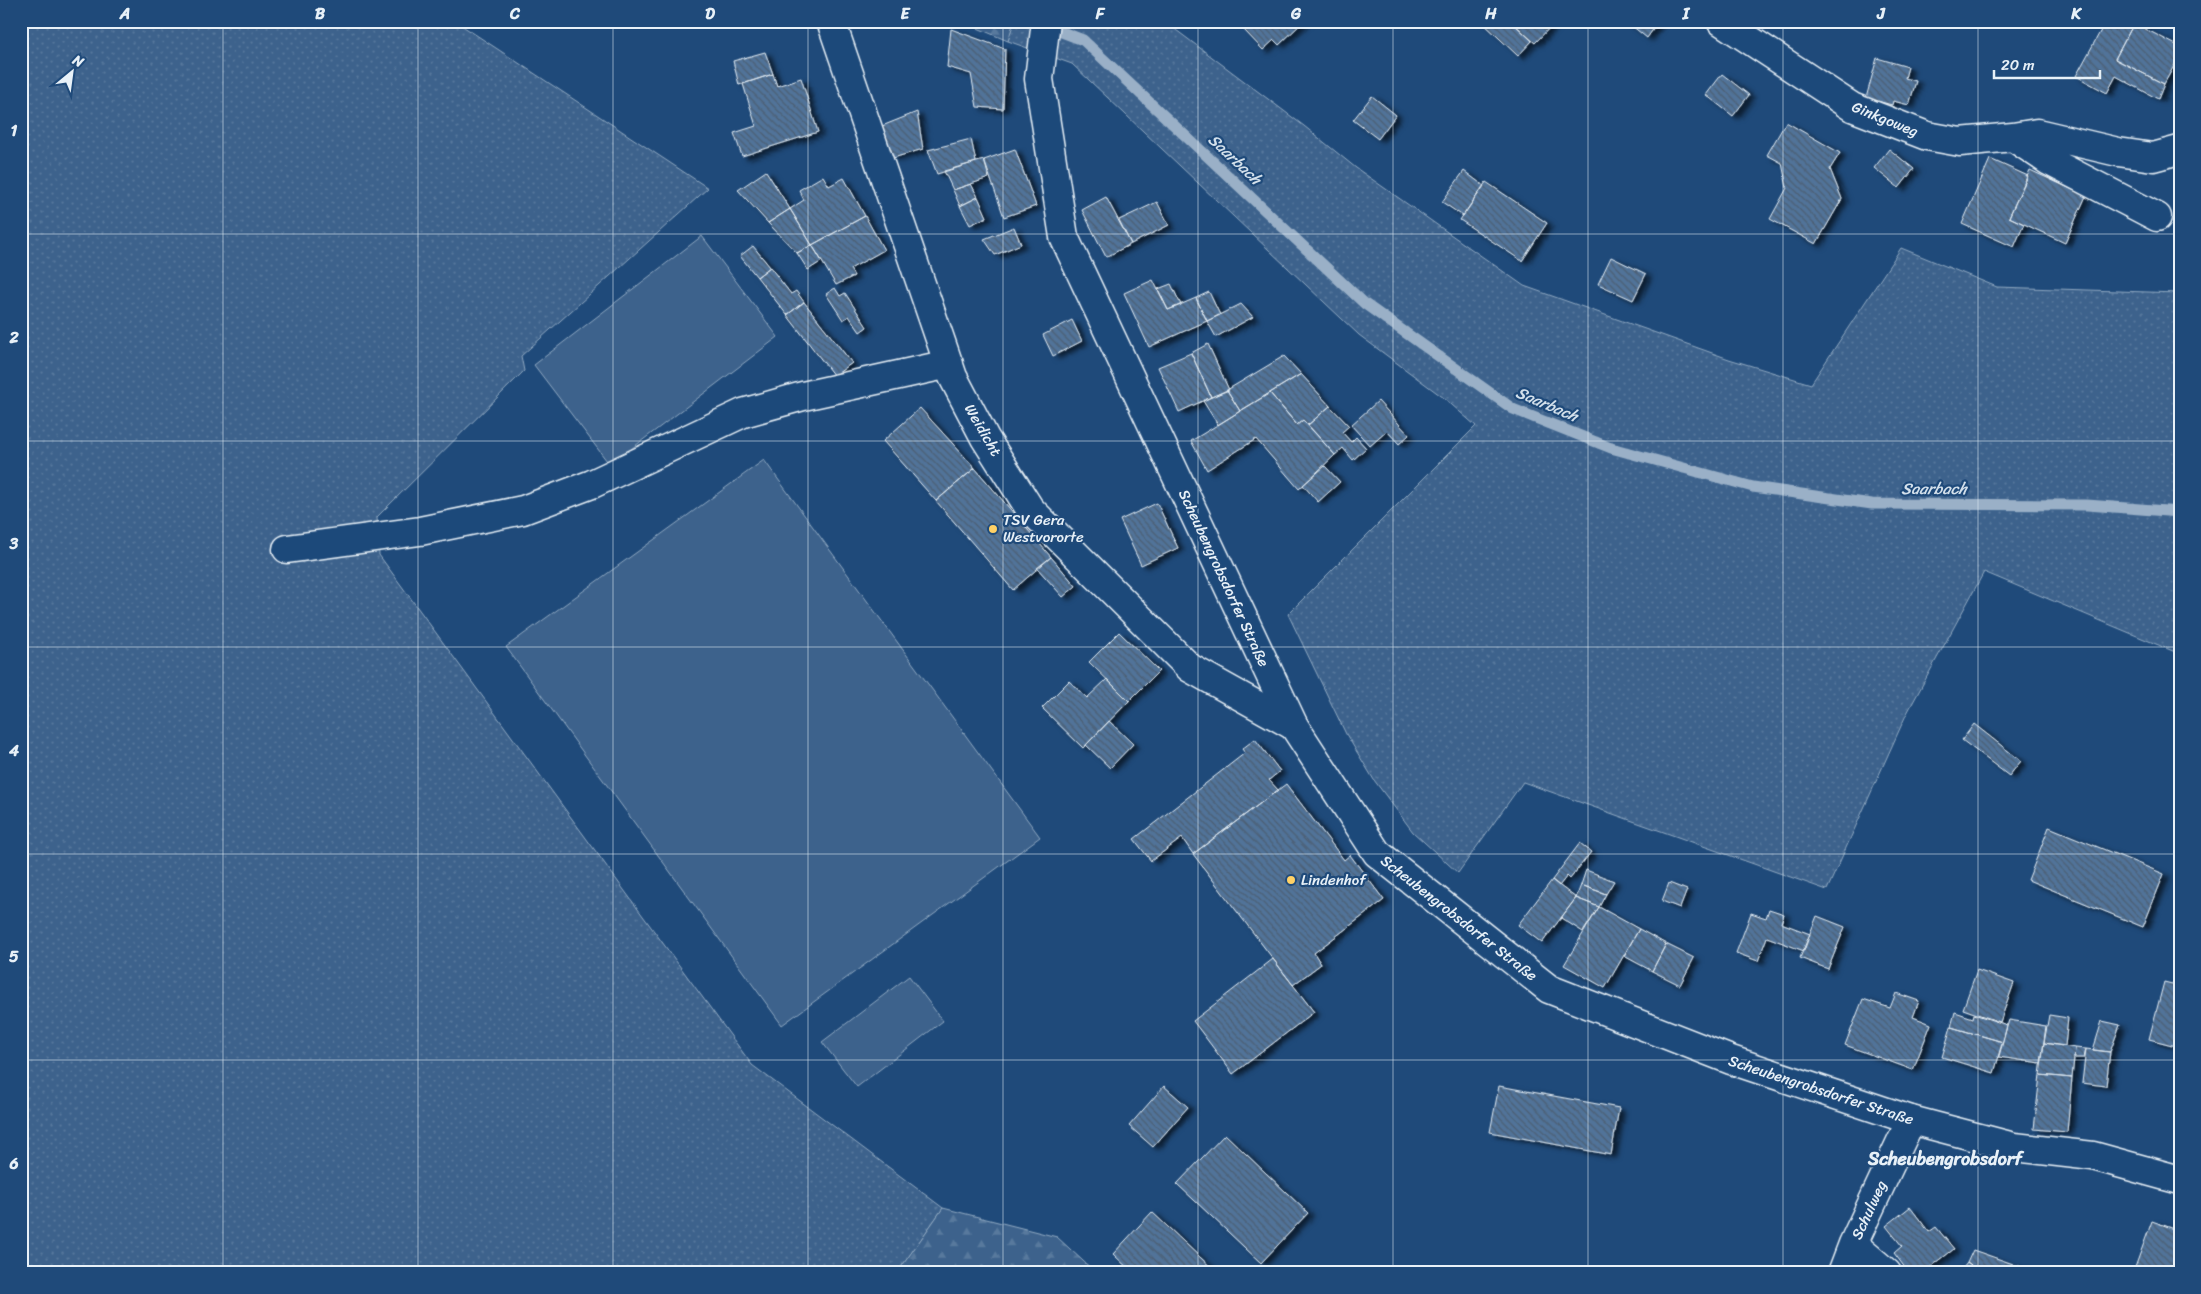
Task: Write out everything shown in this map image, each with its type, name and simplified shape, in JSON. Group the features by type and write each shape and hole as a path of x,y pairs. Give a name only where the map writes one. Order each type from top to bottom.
{"main road":[{"name":"Weidicht","path":"831,21 953,377 985,438 1030,509 1190,668 1294,726"},
{"name":"Scheubengrobsdorfer Straße","path":"1046,21 1039,79 1064,237 1294,726 1377,853 1549,989 1730,1060 1911,1120 2014,1147 2093,1156 2180,1180"},
{"name":"Ginkgoweg","path":"1721,21 1852,107 1928,136 1960,142 2013,137 2037,132 2118,152 2153,157 2179,150"},
{"path":"2013,137 2049,161 2157,217"},
{"path":"287,549 420,531 523,510 592,484 743,413 804,396 949,364"},
{"name":"Schulweg","path":"1842,1273 1853,1244 1911,1120"},
{"path":"1853,1244 1887,1273"}],"green space":[{"path":"21,21 455,21 708,188 521,356 524,371 377,517 379,555 752,1065 943,1208 897,1273 21,1273"},
{"path":"961,21 1014,21 1008,41"},
{"path":"1014,21 1164,21 1304,126 1356,168 1524,286 1729,359 1811,384 1901,248 1997,287 2178,293 2180,295 2180,654 1984,572 1906,715 1827,890 1523,782 1458,873 1413,832 1374,780 1346,734 1288,614 1476,426 1444,398 1359,335 1072,64 1008,41"},
{"path":"702,236 778,337 610,465 534,365"},
{"path":"764,460 1040,837 782,1025 506,647"},
{"path":"909,976 943,1021 857,1087 822,1042"},
{"path":"943,1208 1057,1237 1096,1273 897,1273"}],"building":[{"path":"1253,21 1304,21 1279,45 1274,40 1263,50 1244,30"},
{"path":"1481,21 1511,21 1532,41 1518,56"},
{"path":"1511,21 1556,21 1535,43"},
{"path":"1626,21 1659,21 1647,38"},
{"path":"2106,21 2143,21 2140,27 2134,23 2115,59 2164,84 2158,99 2116,76 2107,93 2076,76"},
{"path":"2134,23 2180,47 2180,55 2164,84 2115,59"},
{"path":"951,29 1005,49 1003,109 977,107 971,74 947,67"},
{"path":"765,52 773,74 739,85 733,61"},
{"path":"1877,58 1908,67 1905,78 1916,81 1909,105 1893,101 1892,105 1866,98"},
{"path":"773,74 777,86 801,78 818,132 742,156 734,133 756,126 743,84"},
{"path":"1722,74 1749,95 1733,116 1706,95"},
{"path":"1372,96 1396,115 1378,139 1353,120"},
{"path":"917,112 923,149 893,158 882,126"},
{"path":"1786,122 1840,153 1830,169 1842,199 1816,244 1770,219 1787,188 1782,163 1767,155"},
{"path":"971,139 976,162 937,174 928,150"},
{"path":"1015,149 1036,206 1004,217 984,160"},
{"path":"1889,149 1914,169 1899,188 1874,168"},
{"path":"1990,159 2028,176 2009,217 2024,224 2014,247 1962,224"},
{"path":"984,160 989,178 953,190 944,171"},
{"path":"2030,170 2086,196 2065,243 2009,217"},
{"path":"766,171 790,209 768,223 738,190"},
{"path":"1464,171 1484,186 1463,216 1442,202"},
{"path":"823,176 829,186 844,178 865,216 812,245 790,209 804,200 799,190"},
{"path":"1486,182 1547,223 1522,261 1460,220"},
{"path":"971,184 978,197 960,206 953,190"},
{"path":"978,197 987,217 970,225 960,206"},
{"path":"1106,197 1131,244 1106,257 1082,210"},
{"path":"1157,202 1169,225 1131,244 1119,220"},
{"path":"790,209 812,245 797,253 768,223"},
{"path":"865,216 884,250 850,269 854,276 836,285 812,245"},
{"path":"1014,227 1021,244 995,255 984,239"},
{"path":"812,245 822,261 808,270 797,253"},
{"path":"753,246 770,267 757,277 740,256"},
{"path":"1611,257 1646,274 1633,300 1598,284"},
{"path":"770,267 791,294 796,291 804,302 787,315 757,277"},
{"path":"1153,280 1168,310 1196,298 1207,321 1149,347 1124,293"},
{"path":"1171,284 1181,305 1168,310 1158,289"},
{"path":"835,288 840,296 845,293 867,327 860,332 849,316 843,320 826,294"},
{"path":"1209,292 1220,315 1207,321 1196,298"},
{"path":"804,302 852,363 834,376 787,315"},
{"path":"1241,304 1253,317 1216,337 1207,321"},
{"path":"1072,320 1082,341 1053,356 1043,335"},
{"path":"1208,344 1229,390 1211,397 1191,353"},
{"path":"1191,353 1211,397 1179,412 1158,367"},
{"path":"1284,356 1301,374 1240,411 1227,390"},
{"path":"1301,374 1330,406 1308,425 1303,420 1297,425 1270,393"},
{"path":"1227,390 1240,411 1218,425 1203,401"},
{"path":"1270,393 1297,425 1303,420 1335,455 1299,489 1256,439 1207,470 1191,441"},
{"path":"1378,401 1409,435 1399,444 1387,431 1370,446 1351,425"},
{"path":"1330,406 1349,426 1342,432 1351,442 1356,437 1366,448 1353,460 1343,448 1335,455 1308,425"},
{"path":"920,408 975,468 936,501 883,441"},
{"path":"1325,466 1340,482 1318,502 1303,485"},
{"name":"TSV Gera Westvororte","path":"975,468 1051,557 1013,590 936,501"},
{"path":"1157,503 1178,548 1141,565 1120,520"},
{"path":"1051,557 1076,586 1063,597 1037,568"},
{"path":"1119,632 1159,671 1129,701 1089,662"},
{"path":"1107,679 1129,701 1083,748 1042,708 1069,681 1087,698"},
{"path":"1109,721 1133,744 1110,768 1086,745"},
{"path":"1974,724 2021,761 2009,776 1962,740"},
{"path":"1255,739 1280,771 1269,780 1278,790 1193,854 1182,838 1151,861 1134,839 1245,753 1242,749"},
{"name":"Lindenhof","path":"1286,784 1344,860 1350,855 1384,900 1314,953 1321,964 1293,985 1193,854"},
{"path":"2049,827 2164,874 2143,927 2028,880"},
{"path":"1580,843 1591,852 1570,879 1567,876 1559,886 1552,880"},
{"path":"1586,870 1614,881 1606,894 1581,885"},
{"path":"1552,880 1576,898 1542,943 1518,925"},
{"path":"1669,883 1687,890 1680,908 1662,901"},
{"path":"1581,885 1606,894 1599,907 1576,898"},
{"path":"1576,898 1599,907 1583,932 1561,918"},
{"path":"1599,907 1639,929 1605,988 1564,965"},
{"path":"1769,909 1784,914 1781,923 1810,934 1804,951 1767,937 1758,961 1736,953 1751,913 1766,918"},
{"path":"1817,916 1845,927 1828,969 1800,958"},
{"path":"1639,929 1666,944 1652,971 1624,956"},
{"path":"1666,944 1694,958 1680,985 1652,971"},
{"path":"1273,959 1314,1012 1233,1074 1193,1021"},
{"path":"1977,970 2014,983 2000,1022 1963,1009"},
{"path":"2164,982 2180,986 2180,1047 2149,1039"},
{"path":"1896,993 1919,1001 1913,1017 1931,1024 1913,1070 1845,1045 1863,999 1890,1008"},
{"path":"1955,1012 1973,1018 1974,1014 2007,1025 2003,1042 1951,1027"},
{"path":"2049,1015 2068,1018 2065,1046 2044,1043"},
{"path":"2009,1020 2046,1026 2041,1063 1998,1057"},
{"path":"2102,1021 2120,1025 2110,1052 2093,1050"},
{"path":"1951,1027 2003,1042 1994,1073 1942,1057"},
{"path":"2044,1043 2075,1048 2072,1078 2040,1075"},
{"path":"2075,1048 2086,1049 2084,1058 2074,1058"},
{"path":"2086,1049 2110,1052 2106,1086 2082,1083"},
{"path":"2040,1075 2072,1078 2067,1132 2034,1129"},
{"path":"1164,1086 1188,1107 1153,1147 1129,1126"},
{"path":"1499,1086 1619,1108 1611,1155 1490,1132"},
{"path":"1225,1134 1308,1213 1261,1263 1177,1184"},
{"path":"1910,1207 1929,1232 1936,1227 1954,1249 1923,1273 1909,1273 1894,1253 1902,1246 1886,1226"},
{"path":"1152,1212 1217,1273 1133,1273 1113,1254"},
{"path":"2152,1221 2180,1231 2180,1273 2133,1273"},
{"path":"1973,1250 2038,1273 1981,1273 1967,1263"},
{"path":"1967,1263 1977,1270 1981,1273 1959,1273"}],"waterway":[{"name":"Saarbach","path":"1046,26 1083,40 1365,304 1513,409 1611,448 1753,487 1872,504 2087,505 2180,512"}],"place":[{"name":"TSV Gera Westvororte","path":"993,529"},
{"name":"Lindenhof","path":"1291,880"}],"district":[{"name":"Scheubengrobsdorf","path":"1945,1159"}]}
